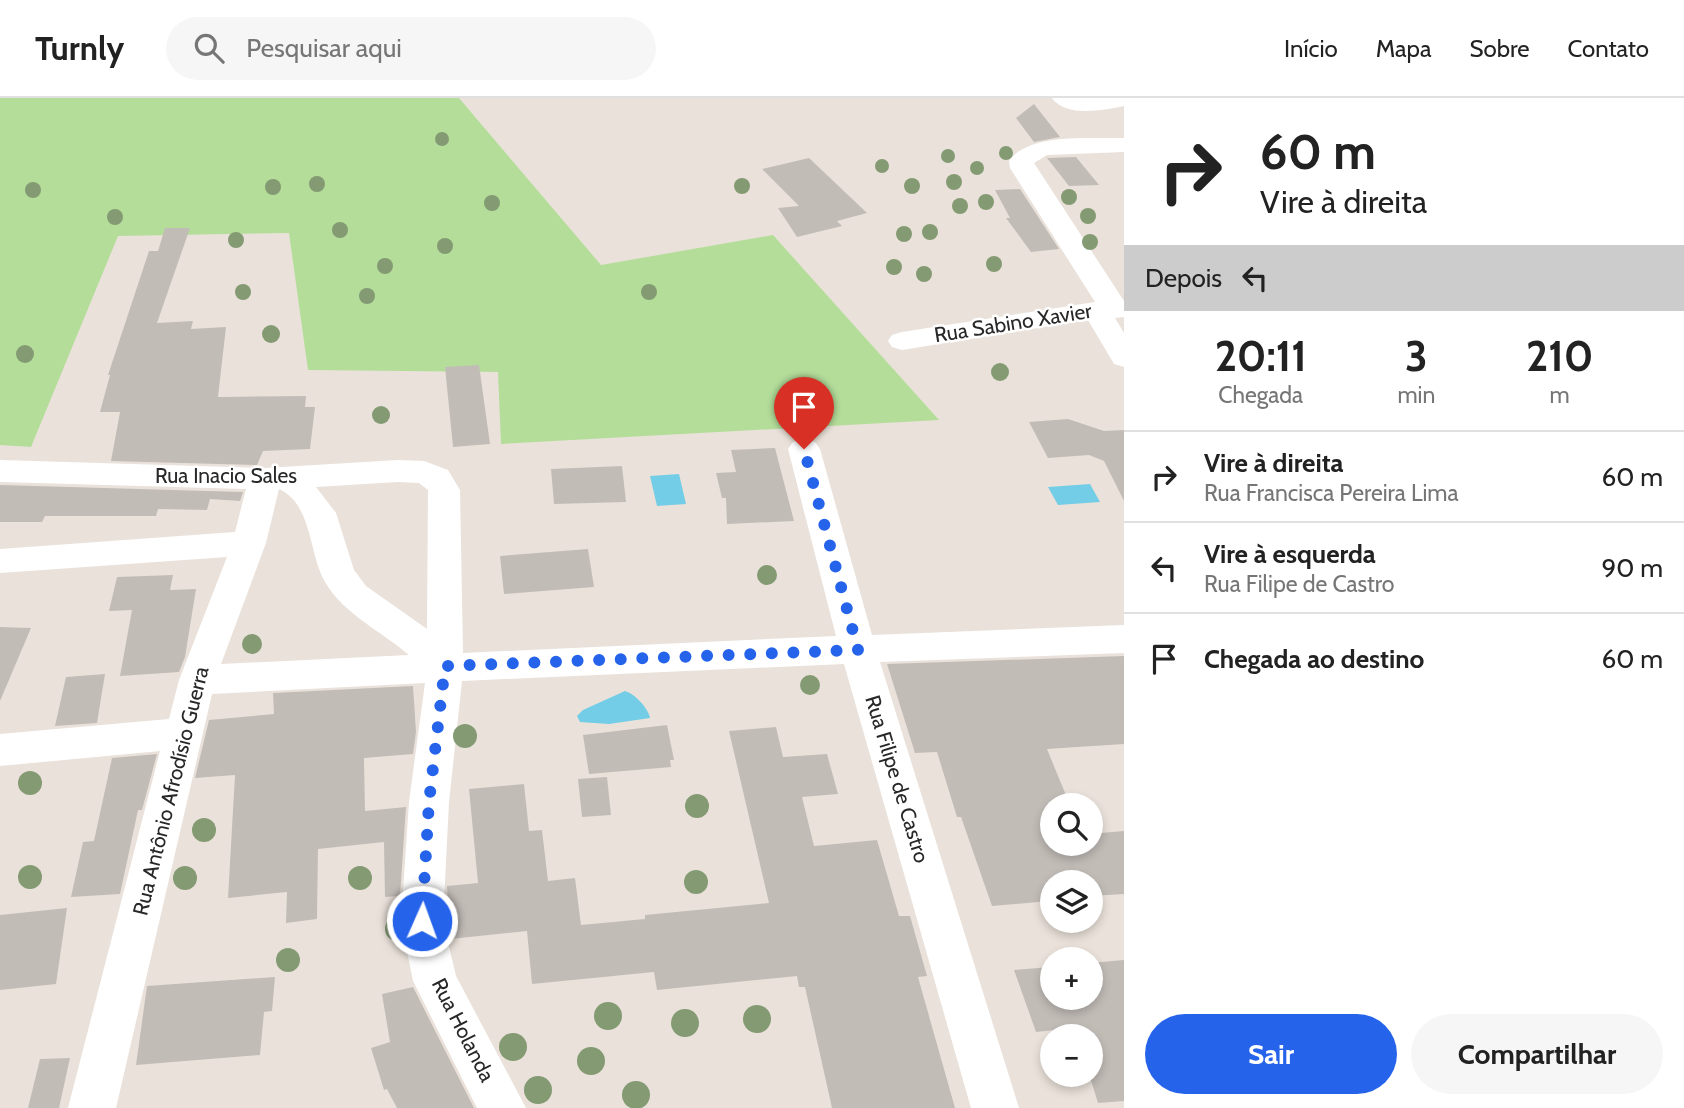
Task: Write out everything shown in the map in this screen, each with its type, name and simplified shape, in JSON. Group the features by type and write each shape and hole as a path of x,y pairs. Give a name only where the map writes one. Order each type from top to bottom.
{"street":[{"path":"1063,98 1103,104 1124,99"},
{"path":"1124,145 1047,148 1035,151 1021,161 1022,169 1112,309 1124,358"},
{"name":"Rua Sabino Xavier","path":"902,341 1112,309"},
{"name":"Rua Filipe de Castro","path":"804,449 858,650 995,1108"},
{"name":"Rua Inacio Sales","path":"0,471 277,478 424,472 437,478 444,490"},
{"path":"277,478 320,513 338,574 354,595 413,638 445,666"},
{"name":"Rua Antônio Afrodísio Guerra","path":"92,1108 197,680 277,478"},
{"name":"Rua Holanda","path":"444,490 445,666 429,802 422,921 435,981 502,1108"},
{"path":"0,561 249,543"},
{"path":"197,680 445,666 1124,639"},
{"path":"0,750 185,733"}],"green space":[{"path":"0,98 459,98 601,265 773,235 939,420 501,444 498,372 308,370 289,233 118,236 31,447 0,445"}],"water":[{"path":"679,474 686,504 657,506 650,476"},
{"path":"1090,484 1100,502 1058,505 1048,487"},
{"path":"625,691 640,702 650,718 609,724 580,722 577,716 583,710"}],"building":[{"path":"1034,104 1060,137 1034,142 1016,118"},
{"path":"1076,157 1099,185 1069,186 1047,158"},
{"path":"809,158 867,213 837,221 842,226 797,237 778,208 799,206 762,169"},
{"path":"1020,189 1059,249 1031,252 1006,218 1010,218 995,190"},
{"path":"165,228 190,228 157,323 193,321 191,329 226,327 218,397 306,396 305,407 315,407 310,449 263,451 257,465 111,461 120,412 100,412 108,375 149,251 158,251"},
{"path":"479,365 490,444 453,447 445,367"},
{"path":"1068,419 1104,431 1124,430 1124,501 1104,461 1089,455 1048,458 1029,422"},
{"path":"775,448 794,521 727,524 726,498 722,498 716,473 736,472 731,450"},
{"path":"622,466 626,502 554,504 551,469"},
{"path":"0,485 243,492 240,501 210,499 207,510 158,509 156,516 45,516 42,522 0,522"},
{"path":"588,549 594,587 504,594 500,556"},
{"path":"173,575 170,590 196,589 185,657 179,672 120,676 132,610 109,611 117,577"},
{"path":"0,627 31,628 0,701"},
{"path":"1124,656 1124,744 1047,749 1065,793 1040,793 1040,856 1103,856 1103,833 1124,831 1124,894 1103,895 1103,870 1040,870 1040,902 992,906 961,817 957,817 937,752 915,753 887,664"},
{"path":"105,674 97,723 55,726 66,677"},
{"path":"413,686 416,732 413,754 364,758 365,811 406,807 400,896 385,897 384,842 318,849 317,919 286,923 287,892 228,898 235,775 195,778 209,720 274,714 273,693"},
{"path":"667,725 674,760 670,760 671,767 589,774 583,735"},
{"path":"776,727 783,757 827,754 838,794 802,797 814,846 877,840 899,916 910,916 927,976 918,977 955,1108 832,1108 805,987 799,987 797,976 657,990 654,972 532,984 527,931 450,939 447,886 478,883 469,789 524,784 529,831 542,830 548,881 575,878 581,925 645,919 645,915 769,903 729,731"},
{"path":"157,754 142,810 138,810 120,894 71,897 83,842 94,841 112,758"},
{"path":"607,777 611,815 582,817 578,779"},
{"path":"67,908 56,984 0,990 0,915"},
{"path":"1124,960 1124,1101 1098,1103 1093,1087 1103,1087 1103,1024 1040,1024 1040,1032 1036,1032 1014,970 1040,968 1040,1010 1103,1010 1103,962"},
{"path":"275,977 272,1011 264,1012 260,1055 136,1065 147,986"},
{"path":"413,987 474,1108 397,1108 387,1089 384,1090 371,1048 390,1042 382,994"},
{"path":"70,1058 59,1108 28,1108 40,1059"}],"route":[{"path":"422,921 429,802 445,666 858,650 804,449"}]}
